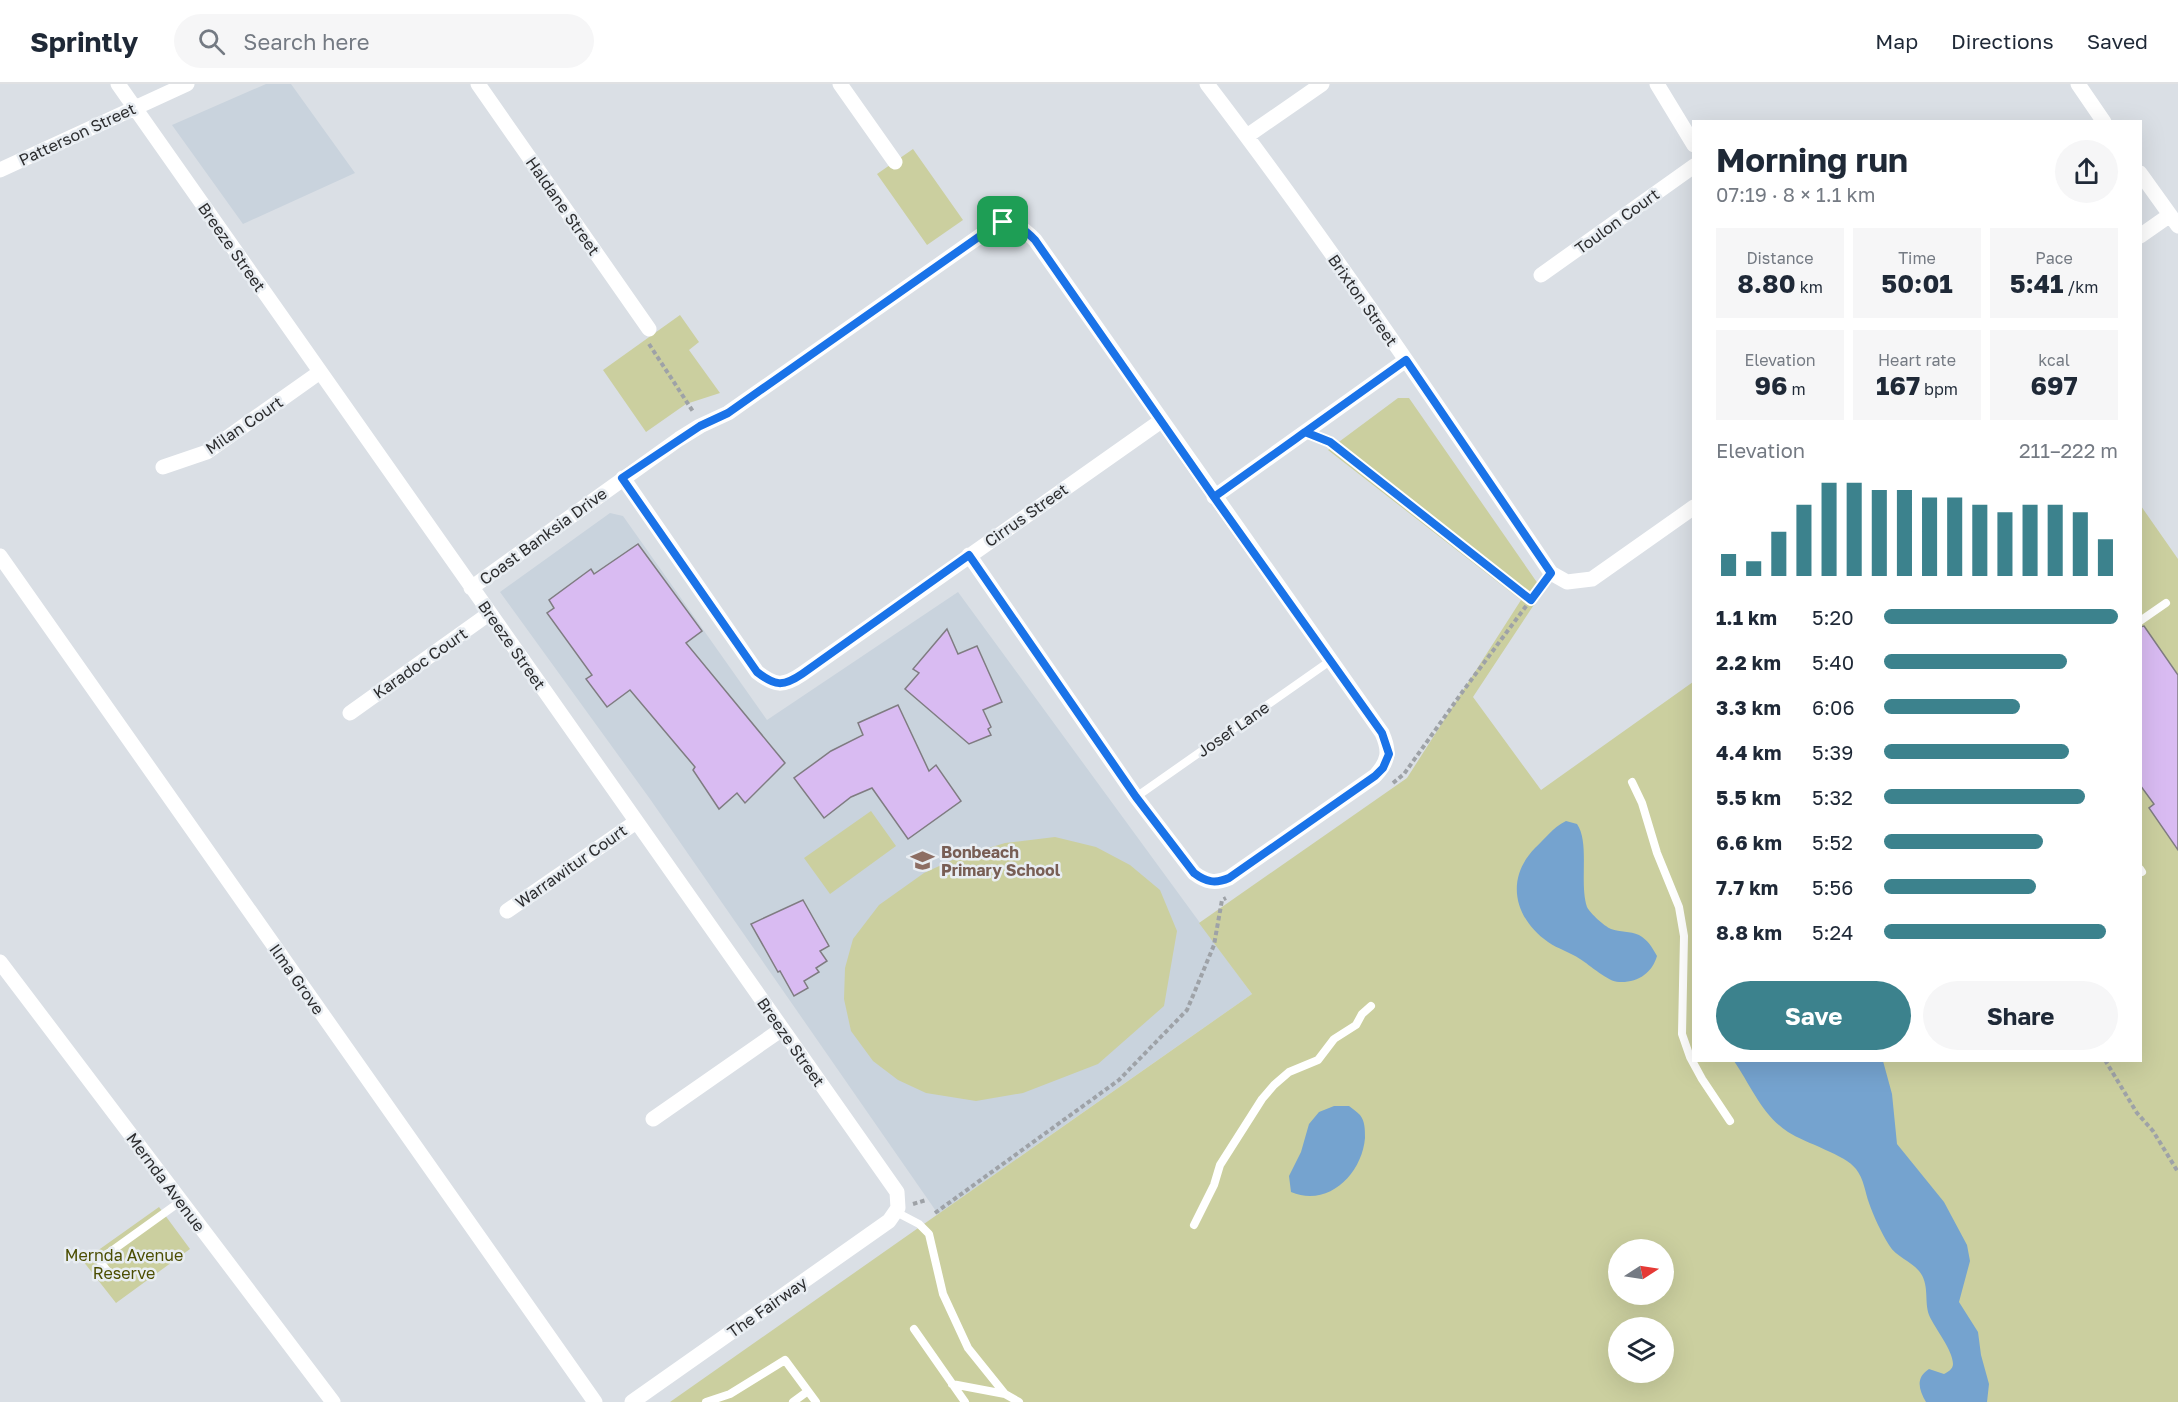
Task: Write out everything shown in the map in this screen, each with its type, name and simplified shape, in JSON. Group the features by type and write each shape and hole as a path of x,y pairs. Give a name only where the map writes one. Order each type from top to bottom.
{"street":[{"name":"Breeze Street","path":"118,84 897,1192 897,1210"},
{"name":"Patterson Street","path":"0,170 187,84"},
{"name":"Haldane Street","path":"478,84 649,329"},
{"path":"840,84 895,162"},
{"name":"Brixton Street","path":"1207,84 1247,136 1406,360 1551,573"},
{"path":"1247,136 1322,84"},
{"path":"1657,84 1692,142"},
{"path":"2078,84 2103,120"},
{"name":"Toulon Court","path":"1542,275 1692,167"},
{"path":"2142,176 2174,221 2142,235"},
{"name":"Coast Banksia Drive","path":"471,588 622,478 700,426 728,413 1003,222 1017,225 1035,240 1382,733 1389,754 1386,762 1375,776 1229,878 1213,882 1204,880 1194,873 1136,797 969,555"},
{"path":"1214,497 1406,360"},
{"name":"Milan Court","path":"164,468 207,452 320,372"},
{"name":"Cirrus Street","path":"622,478 757,672 769,681 779,684 791,682 1161,420"},
{"path":"1551,573 1567,582 1592,579 1692,508"},
{"name":"Ilma Grove","path":"0,556 595,1402"},
{"name":"Karadoc Court","path":"350,712 490,613"},
{"name":"Warrawitur Court","path":"507,911 636,822"},
{"name":"Mernda Avenue","path":"0,962 333,1402"},
{"path":"653,1119 782,1029"},
{"name":"The Fairway","path":"632,1402 889,1221 897,1210"}],"lane":[{"path":"2142,620 2166,603"},
{"name":"Josef Lane","path":"1136,797 1330,661"},
{"path":"1632,782 1642,803 1679,907 1684,936 1683,1034 1692,1061"},
{"path":"1194,1225 1214,1185 1220,1165 1262,1099 1289,1072 1318,1060 1334,1039 1356,1025 1362,1014 1371,1006"},
{"path":"1693,1062 1731,1121"},
{"path":"111,1276 99,1260 181,1201"},
{"path":"897,1210 919,1224 929,1234 943,1294 968,1348 1005,1394"},
{"path":"914,1329 965,1402"},
{"path":"709,1401 730,1394 785,1360 816,1402"},
{"path":"952,1384 1005,1394 1019,1402"},
{"path":"793,1402 808,1391"}],"path":[{"path":"649,329 649,345 690,405 700,426"},
{"path":"1305,432 1330,442 1531,600"},
{"path":"1386,788 1404,774 1462,691 1551,573"},
{"path":"934,1213 1119,1080 1187,1010 1214,945 1222,900 1232,894"},
{"path":"2107,1062 2137,1113 2153,1131 2178,1172"}],"shaded area":[{"path":"266,84 291,84 355,173 243,224 172,125"},
{"name":"Bonbeach Primary School","path":"610,513 623,516 767,720 958,592 1252,994 938,1214 650,799 500,592"}],"green space":[{"path":"913,149 963,220 927,245 877,174"},
{"path":"680,315 699,342 689,350 720,393 686,404 646,432 603,370"},
{"path":"1398,398 1409,398 1543,591 1473,697 1541,790 1692,683 1692,1062 2142,1062 2142,507 2178,559 2178,1402 670,1402 1252,994 1199,923 1407,778 1521,600 1328,450"},
{"path":"871,811 896,846 830,894 804,858"},
{"path":"1055,837 1096,847 1130,865 1160,890 1177,931 1164,1006 1098,1064 1023,1093 976,1101 926,1093 898,1080 873,1061 851,1031 844,999 845,968 853,939 879,905 924,873 959,857 1005,843"},
{"name":"Mernda Avenue Reserve","path":"159,1207 190,1249 116,1303 83,1261"}],"water":[{"path":"1566,821 1577,824 1581,832 1585,897 1589,910 1611,929 1642,937 1650,944 1657,956 1648,972 1638,979 1619,982 1604,976 1548,942 1527,922 1521,910 1517,885 1526,860 1549,833"},
{"path":"1735,1062 1883,1062 1892,1094 1897,1144 1944,1202 1967,1245 1970,1261 1959,1302 1978,1332 1981,1355 1989,1384 1987,1402 1926,1402 1920,1389 1922,1376 1929,1369 1944,1374 1951,1369 1953,1364 1947,1346 1929,1315 1926,1287 1922,1276 1889,1245 1875,1219 1863,1181 1856,1169 1835,1154 1788,1132 1771,1117"},
{"path":"1334,1106 1349,1106 1363,1120 1365,1138 1357,1164 1341,1184 1330,1191 1305,1196 1291,1192 1289,1176 1301,1152 1309,1124 1319,1112"}],"building":[{"path":"638,544 702,631 686,643 785,763 745,803 737,793 719,809 693,770 695,767 630,690 607,707 586,679 592,675 547,613 554,608 549,600 591,569 594,574"},
{"path":"2142,626 2144,626 2178,675 2178,850 2149,808 2154,804 2142,788"},
{"path":"947,629 958,654 977,646 1002,702 983,710 991,727 988,729 991,735 969,744 905,689 919,673 913,669"},
{"path":"898,705 929,771 936,765 961,801 908,839 872,788 851,797 824,818 794,778 831,751 863,735 858,723"},
{"path":"803,900 829,946 820,951 827,961 816,968 819,972 804,981 808,988 794,996 751,924"}],"place":[{"name":"Bonbeach Primary School","path":"923,861"}],"route":[{"path":"1003,222 728,413 700,426 622,478 757,672 769,681 779,684 791,682 969,555 1136,797 1194,873 1204,880 1221,882 1375,776 1383,768 1389,754 1382,733 1214,497 1305,432 1406,360 1551,573 1531,600 1330,442 1305,432 1294,440 1214,497 1035,240 1017,225 1003,222"}]}
